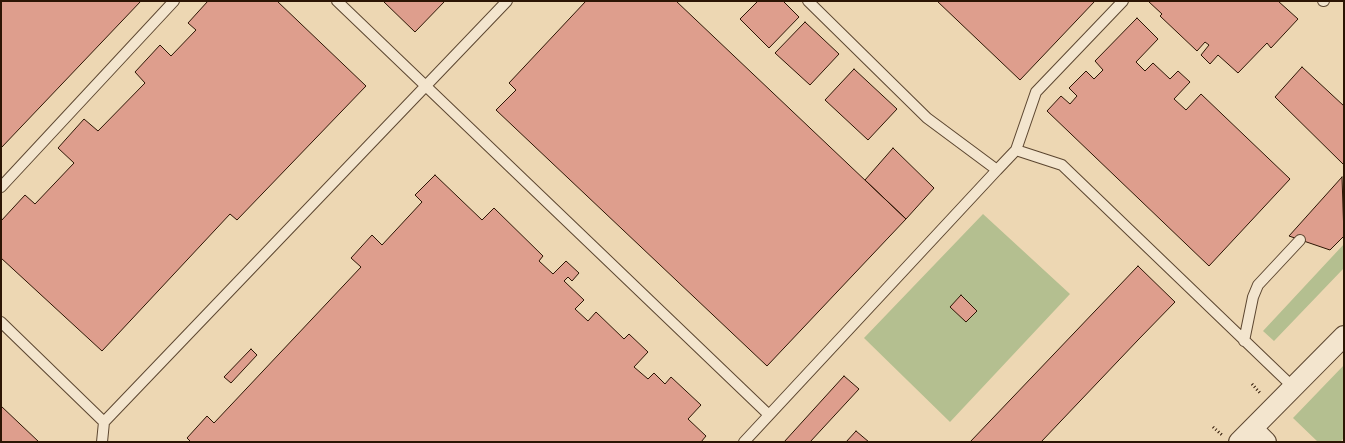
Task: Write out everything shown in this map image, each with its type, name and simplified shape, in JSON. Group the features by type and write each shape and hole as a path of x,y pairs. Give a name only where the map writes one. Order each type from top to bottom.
{"street":[{"path":"1245,438 1294,388 1340,346"}],"lane":[{"path":"1,186 174,1"},
{"path":"338,1 769,415"},
{"path":"102,442 104,422 507,1"},
{"path":"808,1 927,118 997,170"},
{"path":"744,442 1016,150 1036,92 1123,1"},
{"path":"1016,150 1062,165 1294,388"},
{"path":"1244,341 1253,297 1258,285 1300,240"},
{"path":"1,322 104,422"}],"path":[{"path":"1252,384 1263,395"},
{"path":"1213,427 1245,438"}],"green space":[{"path":"983,214 1070,294 950,422 864,338"},
{"path":"1344,244 1344,268 1274,341 1263,331"},
{"path":"1344,365 1344,438 1340,442 1318,442 1293,418"}],"building":[{"path":"1,1 141,1 1,148"},
{"path":"208,1 277,1 366,86 237,220 230,214 102,351 1,258 1,221 25,195 35,204 74,163 58,148 84,119 98,131 145,83 135,72 160,45 171,56 196,30 188,23"},
{"path":"383,1 445,1 415,32"},
{"path":"586,1 676,1 906,219 767,366 496,110 516,90 509,83"},
{"path":"758,1 783,1 799,17 769,48 740,19"},
{"path":"937,1 1095,1 1020,80"},
{"path":"1148,1 1278,1 1298,19 1271,48 1267,43 1238,73 1218,55 1210,64 1201,55 1209,45 1205,42 1197,51 1160,16 1162,14"},
{"path":"1137,18 1158,39 1136,62 1145,71 1153,63 1170,79 1178,71 1190,82 1174,99 1186,110 1201,94 1290,179 1209,266 1047,111 1061,96 1070,104 1077,96 1069,88 1086,71 1094,79 1103,70 1095,61"},
{"path":"805,22 839,54 810,85 775,53"},
{"path":"1302,67 1344,106 1344,165 1275,97"},
{"path":"854,69 897,109 868,140 825,100"},
{"path":"893,148 934,188 906,219 865,180"},
{"path":"435,175 482,220 494,208 543,256 539,261 553,274 566,261 579,273 572,281 568,277 564,281 584,300 575,309 588,321 596,312 624,339 629,334 648,352 634,367 648,379 654,373 665,384 671,377 701,405 688,419 706,436 701,442 191,442 187,438 207,416 214,423 361,267 351,258 372,235 382,245 422,202 415,195"},
{"path":"1342,177 1344,236 1330,250 1289,236"},
{"path":"1138,266 1175,302 1041,442 970,442"},
{"path":"961,295 977,311 966,322 950,307"},
{"path":"251,349 257,355 231,383 224,377"},
{"path":"844,376 859,389 810,442 784,442"},
{"path":"1,406 39,442 1,442"},
{"path":"856,431 869,442 846,442"}]}
